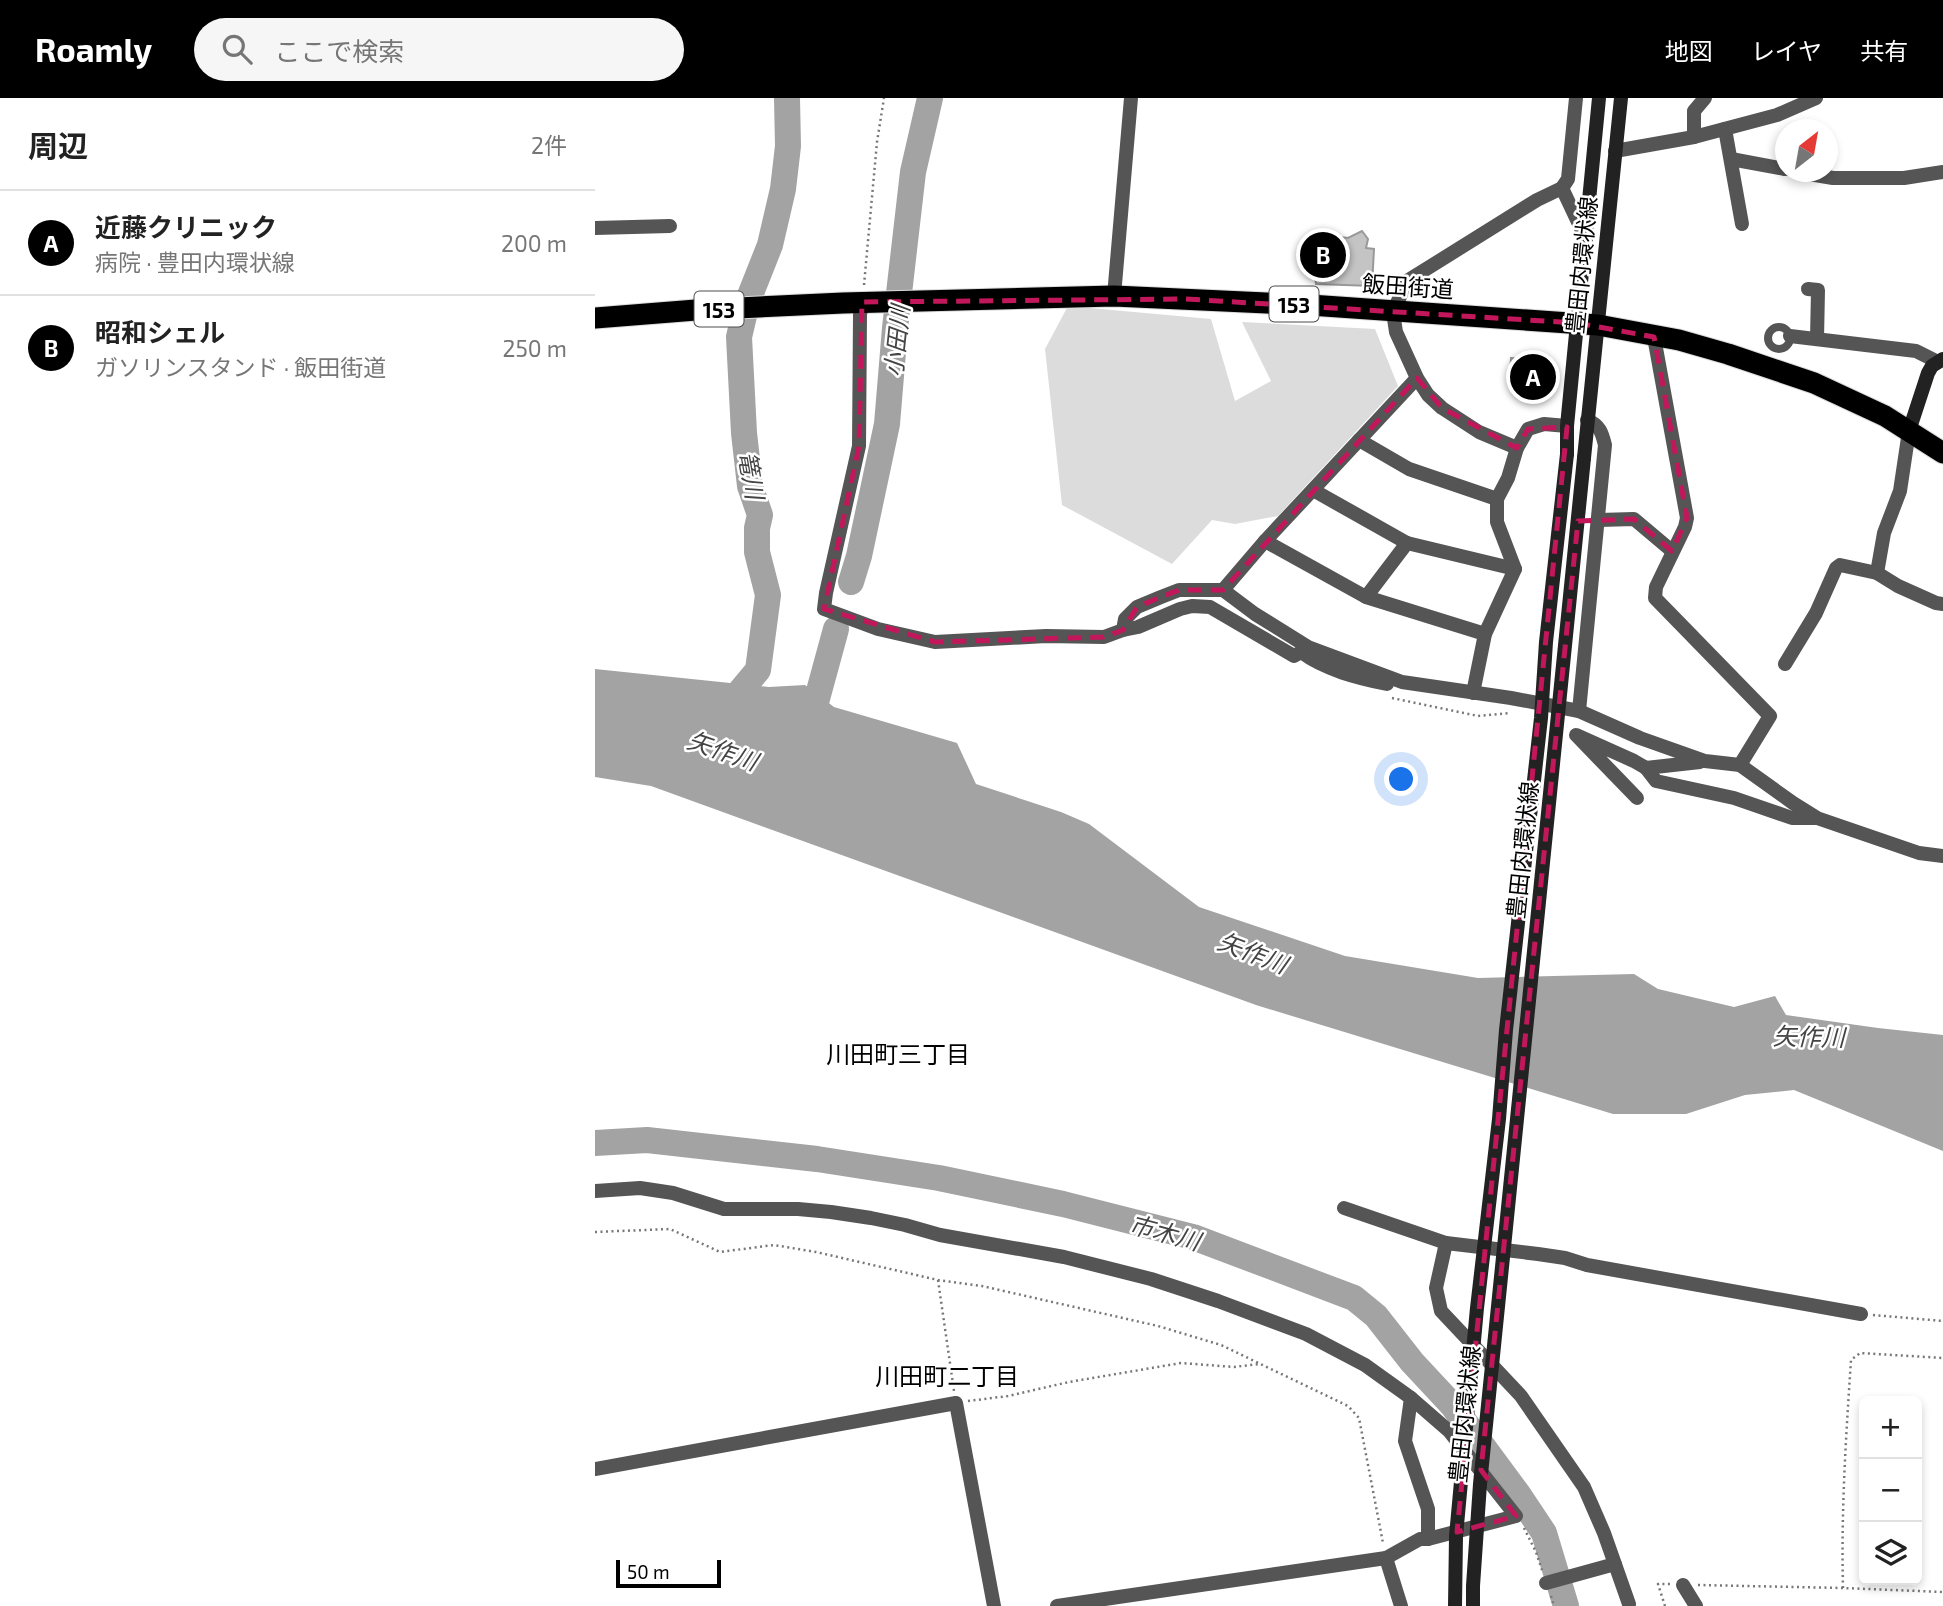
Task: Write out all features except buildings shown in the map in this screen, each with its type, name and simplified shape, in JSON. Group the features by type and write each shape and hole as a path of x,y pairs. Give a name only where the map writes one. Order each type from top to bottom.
{"highway":[{"name":"飯田街道","path":"853,303 1114,296 1310,305 1588,324 1679,340 1814,383 1866,407 1943,453"},
{"name":"153","path":"595,318 696,310 853,303"}],"street":[{"path":"1114,296 1131,98"},
{"path":"1517,448 1479,432 1441,408 1428,395 1417,378 1396,332 1393,312 1407,281 1537,200 1562,188 1568,179 1576,98"},
{"name":"豊田内環状線","path":"1473,1606 1480,1484 1584,458 1588,324 1586,239 1599,98"},
{"name":"豊田内環状線","path":"1455,1606 1456,1536 1500,1119 1506,1030 1541,718 1546,642 1567,454 1567,426 1588,324 1621,98"},
{"path":"1694,137 1694,111 1705,98"},
{"path":"1615,151 1725,129 1777,115 1816,98"},
{"path":"1725,129 1742,224"},
{"path":"1731,159 1775,167"},
{"path":"1838,178 1904,178 1943,172"},
{"path":"1562,188 1586,239"},
{"path":"595,228 670,226"},
{"path":"1808,289 1818,290 1817,339"},
{"path":"853,303 860,315 859,446 824,609 878,629 935,642 1104,636 1138,627 1192,606 1210,607 1293,656 1301,652 1313,661 1362,678 1390,684 1402,682"},
{"path":"1790,336 1916,351 1941,360"},
{"path":"1654,337 1687,518 1656,587 1655,598 1770,716 1740,765"},
{"path":"1877,573 1884,533 1900,491 1909,431 1925,380 1932,366 1941,360"},
{"path":"1223,590 1417,378"},
{"path":"1579,711 1605,445 1602,431 1587,420"},
{"path":"1473,693 1485,634 1515,569 1497,522 1497,499 1508,478 1517,448 1528,429 1544,425 1567,426"},
{"path":"1359,440 1409,469 1497,499"},
{"path":"1313,490 1407,543 1515,569"},
{"path":"1599,520 1634,519 1672,551"},
{"path":"1265,541 1366,597 1485,634"},
{"path":"1366,597 1407,543"},
{"path":"1785,664 1816,613 1836,568 1840,565 1877,573 1898,586 1943,604"},
{"path":"1122,630 1125,619 1137,607 1161,597 1179,590 1223,590 1255,614 1308,647 1402,682 1579,711 1640,738 1705,761 1740,765 1817,818 1919,853 1943,856"},
{"path":"1637,797 1576,736 1634,761 1646,768 1656,781 1734,798 1792,818 1817,818"},
{"path":"1646,768 1705,761"},
{"path":"595,1191 640,1188 673,1193 724,1209 798,1209 905,1225 953,1238 1064,1257 1151,1279 1230,1306 1306,1334 1365,1365 1411,1398 1449,1431 1516,1516 1420,1539 1385,1558 1057,1606"},
{"path":"1344,1208 1446,1243 1565,1258 1587,1265 1861,1314"},
{"path":"1446,1243 1436,1288 1441,1311 1521,1396 1584,1488 1629,1604"},
{"path":"1411,1398 1405,1441 1428,1509 1428,1539"},
{"path":"595,1469 956,1403 994,1606"},
{"path":"1385,1558 1401,1606"},
{"path":"1546,1583 1615,1564"},
{"path":"1683,1585 1696,1606"}],"path":[{"path":"853,303 884,98"},
{"path":"595,1232 670,1229 720,1252 774,1245 815,1252 1158,1326 1221,1345 1348,1406 1359,1418 1385,1558"},
{"path":"937,1280 956,1403 1008,1396 1069,1382 1181,1363 1234,1367 1262,1364"},
{"path":"1861,1314 1943,1321"},
{"path":"1843,1588 1842,1537 1851,1360 1860,1353 1943,1358"},
{"path":"1516,1516 1536,1552 1554,1606"},
{"path":"1665,1606 1658,1584 1943,1592"}],"highlighted area":[{"path":"1186,299 1577,323 1654,337 1687,518 1672,551 1634,519 1578,521 1481,1470 1516,1516 1457,1532 1567,427 1528,429 1517,448 1442,408 1417,378 1223,590 1179,590 1161,597 1137,607 1123,630 1104,637 935,642 824,609 859,446 862,302"}],"shaded area":[{"path":"1068,306 1211,319 1235,401 1271,381 1242,322 1375,329 1398,386 1278,516 1235,524 1212,520 1172,564 1062,505 1045,349"}],"water":[{"name":"矢作川","path":"595,669 769,687 805,685 834,707 957,743 976,784 1089,824 1199,907 1345,956 1478,978 1634,974 1658,989 1734,1007 1775,996 1786,1015 1943,1035 1943,1151 1794,1090 1745,1095 1686,1114 1613,1114 1256,1005 651,786 595,777"}],"waterway":[{"name":"篭川","path":"723,712 758,670 768,595 757,552 760,515 750,486 739,337 747,303 770,245 783,189 788,146 787,98"},
{"name":"小田川","path":"851,582 887,424 913,172 930,98"},
{"name":"小田川","path":"809,728 836,629"},
{"name":"市木川","path":"595,1143 647,1140 817,1159 939,1178 1063,1204 1193,1237 1354,1298 1376,1316 1412,1362 1453,1406 1518,1494 1544,1533 1566,1606"}],"place":[{"name":"昭和シェル","path":"1323,255"},
{"name":"近藤クリニック","path":"1533,377"}],"district":[{"name":"川田町三丁目","path":"898,1053"},
{"name":"川田町二丁目","path":"947,1375"}]}
